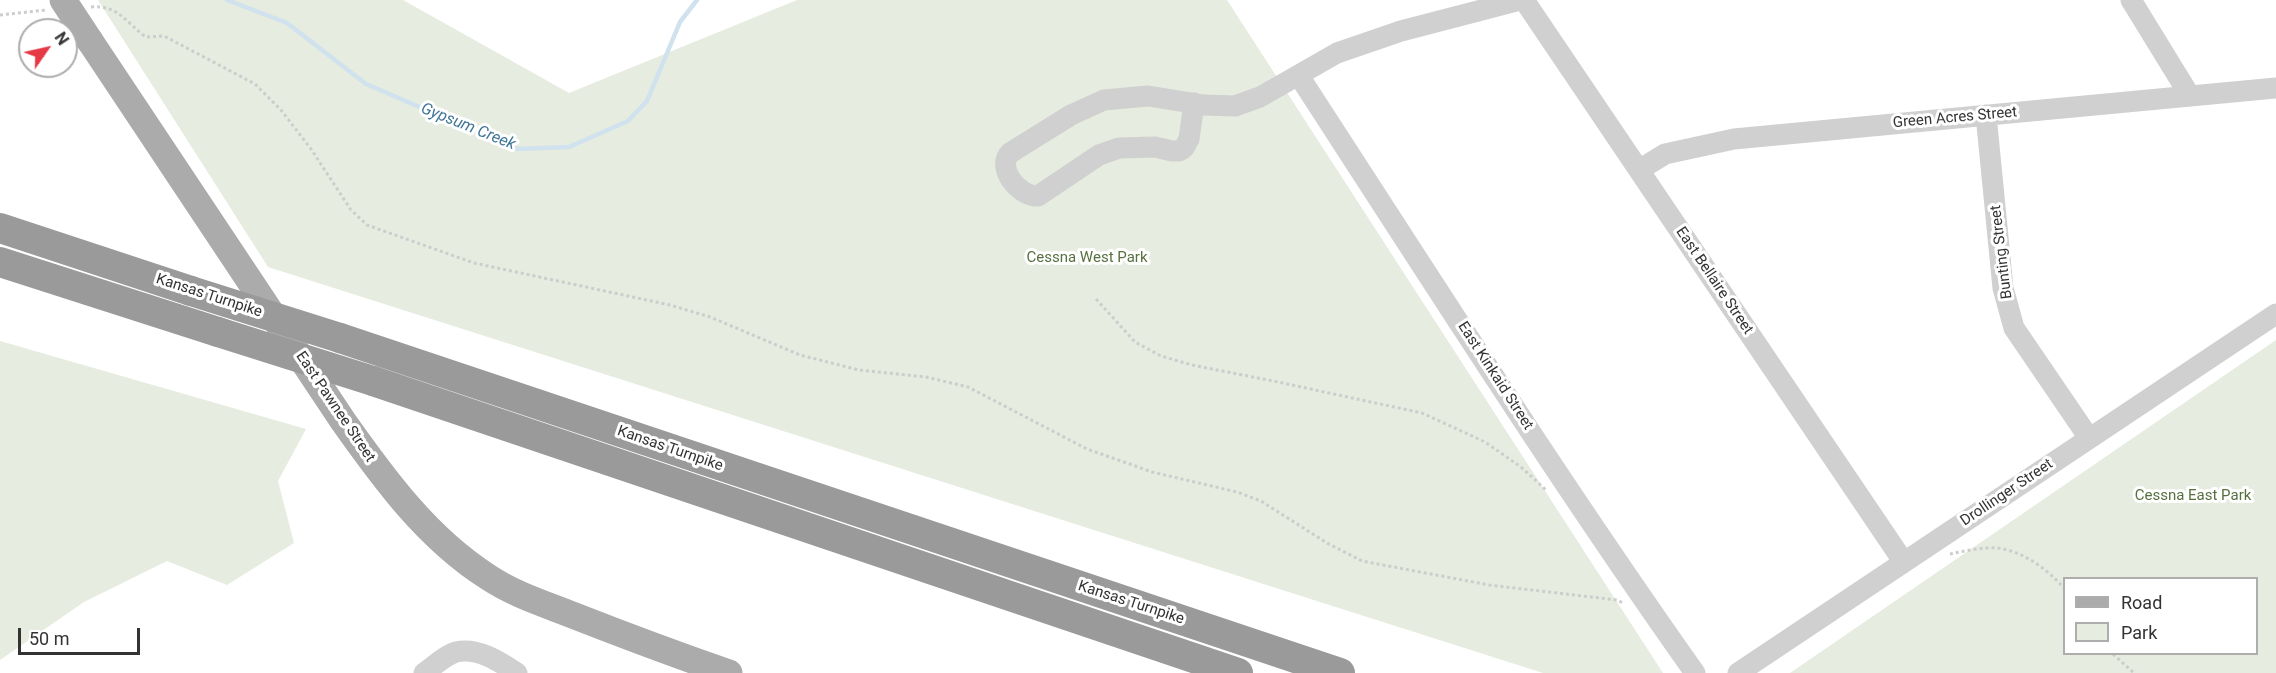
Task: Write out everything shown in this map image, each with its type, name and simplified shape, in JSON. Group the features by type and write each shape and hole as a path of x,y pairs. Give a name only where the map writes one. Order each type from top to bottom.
{"highway":[{"name":"Kansas Turnpike","path":"0,228 340,338 1340,673"},
{"name":"Kansas Turnpike","path":"0,262 373,381 1238,673"}],"main road":[{"name":"East Pawnee Street","path":"66,6 382,476 439,539 488,577 517,594 640,642 729,673"}],"street":[{"path":"1194,103 1189,139 1184,148 1179,151 1155,147 1119,148 1099,155 1038,196 1020,192 1004,166 1005,159 1010,153 1071,115 1104,100 1148,96 1235,106 1260,97 1337,53 1401,31 1522,0"},
{"name":"East Bellaire Street","path":"1522,0 1904,561"},
{"path":"2131,0 2190,96"},
{"name":"East Kinkaid Street","path":"1299,76 1524,420 1695,673"},
{"name":"Green Acres Street","path":"1639,170 1665,154 1734,139 2276,88"},
{"name":"Bunting Street","path":"1986,115 2003,288 2014,328 2089,438"},
{"name":"Drollinger Street","path":"1738,673 2276,314"},
{"path":"424,673 455,652 477,652 497,660 517,673"}],"path":[{"path":"0,15 66,6 103,6 117,11 146,37 164,36 255,84 281,110 311,149 351,210 367,225 474,263 670,305 700,314 800,355 859,370 926,377 968,387 1086,448 1152,472 1237,492 1261,501 1327,543 1362,561 1490,585 1617,600 1626,605"},
{"path":"1096,299 1135,342 1161,356 1191,365 1422,413 1485,442 1521,467 1551,495"},
{"path":"1934,542 1943,555 1996,548 2020,554 2053,575 2063,587"},
{"path":"2114,655 2134,673"}],"green space":[{"name":"Cessna West Park","path":"98,0 403,0 569,93 797,0 1227,0 1663,673 1543,673 268,267"},
{"name":"Cessna East Park","path":"2276,340 2276,673 1790,673"},
{"path":"0,341 306,429 278,481 294,543 227,585 167,561 84,602 0,660"}],"waterway":[{"name":"Gypsum Creek","path":"227,0 287,23 366,84 517,149 569,147 628,121 647,101 680,22 697,0"}]}
